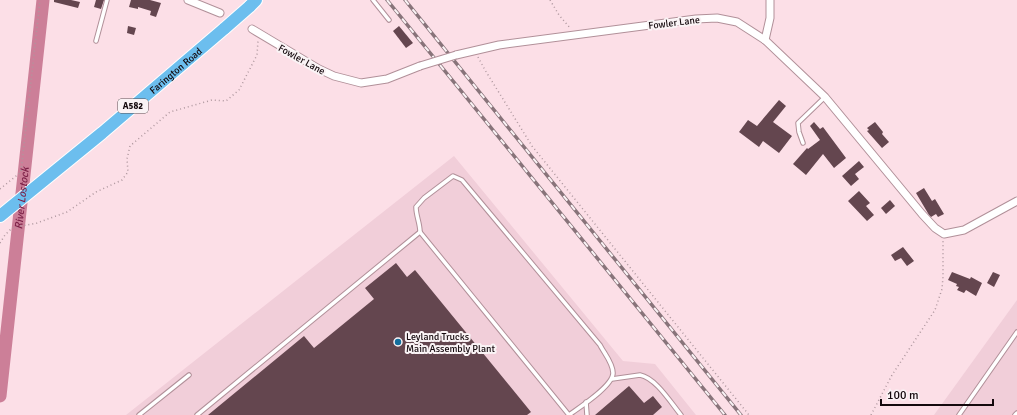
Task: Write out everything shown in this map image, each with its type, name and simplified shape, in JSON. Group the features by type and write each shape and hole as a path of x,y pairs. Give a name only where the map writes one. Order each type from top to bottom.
{"highway":[{"name":"Farington Road","path":"1,215 225,28 252,3"}],"street":[{"path":"188,0 220,13"},
{"path":"765,40 770,18 770,0"},
{"name":"Fowler Lane","path":"255,31 319,69 334,76 361,83 387,79 420,66 456,55 499,45 696,19 718,18 737,22 765,40 825,97 922,214 935,228 944,234"},
{"path":"944,234 964,230 1017,201"}],"lane":[{"path":"96,41 107,0"},
{"path":"373,0 388,20"},
{"path":"803,143 799,132 798,123 825,97"},
{"path":"452,176 462,180 600,345 611,365 613,372 612,379 602,390 569,415 420,232 419,222 416,215 416,207 424,198 452,176"},
{"path":"197,415 420,232"},
{"path":"959,415 1017,332"},
{"path":"139,415 189,375"},
{"path":"612,379 644,376 652,380 681,415"},
{"path":"586,402 587,415"}],"path":[{"path":"0,189 21,172 40,0"},
{"path":"550,0 559,15 575,35"},
{"path":"0,243 8,231 67,212 96,192 122,180 128,172 127,159 130,146 170,112 212,100 226,101 239,90 257,55 255,31"},
{"path":"475,50 485,70 532,146 749,415"},
{"path":"871,415 892,375 935,310 942,289 944,277 944,234"}],"shaded area":[{"path":"454,156 623,361 655,364 696,415 126,415"},
{"path":"1017,300 1017,415 934,415"}],"building":[{"path":"54,0 71,0 80,2 78,8 54,2"},
{"path":"96,0 104,0 101,9 94,7"},
{"path":"131,0 150,0 161,3 156,17 150,15 151,11 138,7 138,9 129,7"},
{"path":"128,26 136,28 134,35 127,33"},
{"path":"399,26 413,43 406,48 393,31"},
{"path":"779,100 786,106 773,122 792,136 779,153 763,141 759,147 739,132 748,120 757,126"},
{"path":"814,122 820,129 823,127 846,158 834,168 823,154 806,175 793,164 807,148 808,149 820,140 810,126"},
{"path":"875,122 889,142 882,148 867,131 869,130 867,128"},
{"path":"859,161 864,167 855,174 859,179 851,186 842,176"},
{"path":"924,188 932,201 935,199 944,214 938,217 936,214 931,217 929,215 916,193"},
{"path":"859,191 870,203 866,206 874,215 867,221 848,201"},
{"path":"890,200 895,206 886,214 881,208"},
{"path":"903,247 914,261 907,266 901,258 895,261 891,255"},
{"name":"Leyland Trucks Main Assembly Plant","path":"396,263 407,277 415,270 531,412 527,415 208,415 304,336 314,348 374,299 365,288"},
{"path":"952,272 970,279 971,277 982,283 976,296 966,290 964,293 957,290 959,287 956,286 957,284 948,280"},
{"path":"993,272 1000,275 994,287 987,283"},
{"path":"629,386 644,403 653,396 662,407 653,415 595,415"}],"waterway":[{"name":"River Lostock","path":"0,396 43,0"}],"railway":[{"path":"387,0 725,415"},
{"path":"405,0 741,415"}],"place":[{"name":"Leyland Trucks Main Assembly Plant","path":"398,342"}]}
